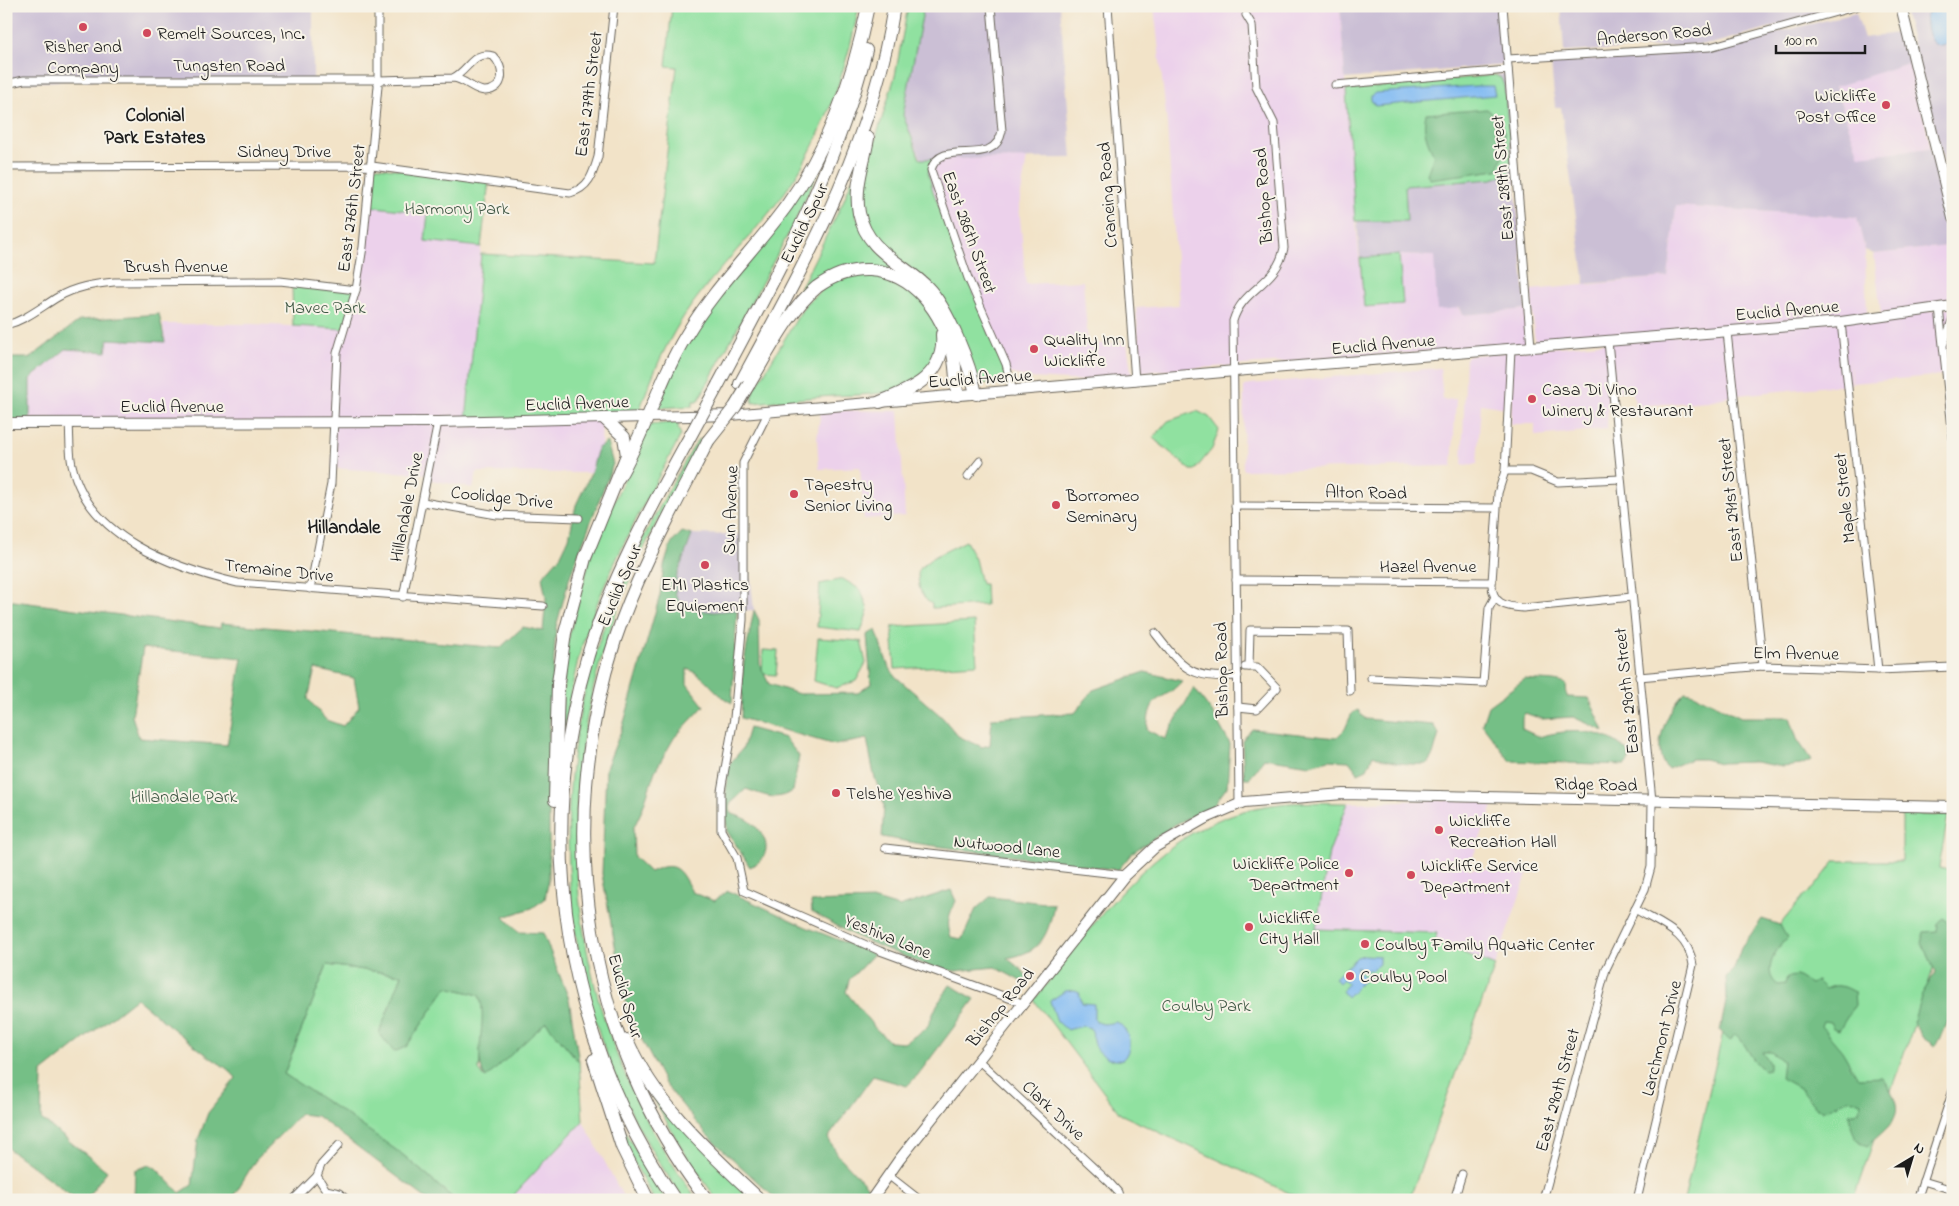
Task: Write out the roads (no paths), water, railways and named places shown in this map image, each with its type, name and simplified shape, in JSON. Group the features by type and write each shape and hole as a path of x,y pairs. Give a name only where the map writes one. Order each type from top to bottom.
{"highway":[{"path":"619,477 648,418 667,370 694,323 779,215 809,171 843,95 858,51 868,6"},
{"name":"Euclid Spur","path":"675,1200 655,1169 624,1113 599,1054 580,992 567,929 561,864 562,801 566,759 578,695 589,654 619,574 686,442 789,252 826,173 856,91 876,6"},
{"name":"Euclid Spur","path":"707,1200 666,1139 642,1094 620,1041 601,980 589,917 584,853 585,788 594,723 603,680 626,611 657,540 708,442 735,407 744,384 829,215 862,135 875,93 894,6"},
{"path":"875,93 858,182 861,220 878,249 922,282 936,298 965,358 976,394"},
{"path":"744,384 802,303 822,284 846,272 867,270 881,271 905,281 924,296 941,327 953,355 957,395"},
{"path":"880,402 915,387 931,375 942,352 941,327"},
{"path":"561,864 555,826 555,796 557,700 562,651 572,599 585,558 627,456 627,445 622,434 605,419"},
{"path":"601,980 632,1049 658,1094 686,1129 760,1200"},
{"path":"580,992 592,1056 605,1098 622,1147 648,1200"}],"main road":[{"path":"1901,6 1953,218"},
{"name":"Euclid Avenue","path":"6,423 438,422 731,416 769,411 1013,392 1235,371 1841,322 1953,306"},
{"name":"Ridge Road","path":"1239,802 1343,794 1953,807"},
{"name":"Bishop Road","path":"870,1200 1125,875 1156,846 1239,802"}],"street":[{"name":"East 276th Street","path":"310,589 330,484 337,353 356,290 372,166 378,80 378,6"},
{"name":"East 279th Street","path":"561,190 570,193 579,191 593,175 598,157 614,6"},
{"name":"East 286th Street","path":"991,6 1002,131 1000,139 990,150 942,156 931,170 968,278 1006,364 1013,392"},
{"name":"Craneing Road","path":"1108,6 1135,381"},
{"name":"East 289th Street","path":"1503,6 1531,348"},
{"name":"Anderson Road","path":"1508,60 1710,47 1858,6"},
{"name":"Bishop Road","path":"1239,802 1235,371 1232,336 1235,312 1244,298 1272,276 1282,259 1284,248 1274,122 1256,87 1252,25 1246,15"},
{"name":"Tungsten Road","path":"6,84 24,80 378,80 453,78 462,79 479,90 486,91 497,86 503,75 502,68 494,56 480,55 474,58 462,73 453,78"},
{"path":"1335,85 1508,70"},
{"name":"Sidney Drive","path":"6,167 372,166 561,190"},
{"name":"Brush Avenue","path":"6,325 22,319 73,290 114,282 280,281 356,290"},
{"path":"1939,308 1953,438"},
{"path":"1943,345 1953,318"},
{"name":"Maple Street","path":"1841,322 1878,670"},
{"name":"East 291st Street","path":"1727,332 1763,666"},
{"name":"East 290th Street","path":"1544,1200 1606,968 1645,889 1651,867 1652,802 1608,341"},
{"path":"1492,582 1496,508 1498,493 1505,471 1511,349"},
{"name":"Sun Avenue","path":"744,891 736,858 721,830 721,800 734,718 743,620 743,463 769,411"},
{"name":"Tremaine Drive","path":"70,422 72,464 78,485 101,517 134,543 167,562 202,574 238,583 403,597 543,606"},
{"name":"Hillandale Drive","path":"403,597 438,422"},
{"path":"968,476 980,461"},
{"path":"1505,471 1531,471 1558,482 1620,479"},
{"name":"Coolidge Drive","path":"422,502 497,516 578,518"},
{"name":"Alton Road","path":"1235,506 1496,508"},
{"name":"Hazel Avenue","path":"1236,580 1492,582 1492,591 1495,597"},
{"path":"1495,597 1498,603 1507,607 1523,608 1632,597"},
{"path":"1371,678 1483,683 1489,608 1495,597"},
{"path":"1237,630 1348,631 1350,691"},
{"path":"1249,667 1250,630"},
{"path":"1156,633 1182,666 1198,674 1216,678 1238,676"},
{"name":"Elm Avenue","path":"1639,677 1763,666 1878,670 1953,667"},
{"path":"1237,668 1257,667 1277,688 1257,709 1238,707"},
{"name":"Nutwood Lane","path":"885,848 1125,875"},
{"name":"Yeshiva Lane","path":"744,891 880,951 1022,1005"},
{"name":"Larchmont Drive","path":"1635,909 1681,937 1690,950 1693,964 1637,1200"},
{"name":"Clark Drive","path":"978,1060 1109,1182 1118,1192 1120,1200"},
{"path":"1917,1200 1953,1090"},
{"path":"293,1200 317,1176 321,1165 339,1146"},
{"path":"1454,1200 1462,1174"},
{"path":"888,1175 920,1200"},
{"path":"317,1176 326,1190 339,1194 347,1200"},
{"path":"1923,1180 1953,1190"}],"water":[{"path":"1953,8 1953,42 1942,46 1936,45 1928,34 1926,15 1931,11"},
{"path":"1493,86 1495,95 1375,106 1371,100 1371,96 1375,93"},
{"name":"Coulby Pool","path":"1364,955 1379,956 1379,964 1371,971 1369,969 1364,973 1357,966 1355,968 1365,979 1347,997 1342,991 1348,984 1343,979 1339,983 1335,978 1357,957"},
{"path":"1075,990 1079,992 1082,1003 1094,1004 1094,1019 1105,1024 1117,1022 1125,1030 1129,1045 1126,1056 1122,1060 1113,1060 1100,1053 1094,1045 1090,1028 1083,1026 1067,1030 1057,1021 1050,1001 1065,991"}],"place":[{"name":"Risher and Company","path":"83,27"},
{"name":"Remelt Sources, Inc.","path":"147,33"},
{"name":"Wickliffe Post Office","path":"1886,105"},
{"name":"Quality Inn Wickliffe","path":"1034,349"},
{"name":"Casa Di Vino Winery & Restaurant","path":"1532,399"},
{"name":"Tapestry Senior Living","path":"794,494"},
{"name":"Borromeo Seminary","path":"1056,505"},
{"name":"EMI Plastics Equipment","path":"705,565"},
{"name":"Telshe Yeshiva","path":"836,793"},
{"name":"Wickliffe Recreation Hall","path":"1439,830"},
{"name":"Wickliffe Police Department","path":"1349,873"},
{"name":"Wickliffe Service Department","path":"1411,875"},
{"name":"Wickliffe City Hall","path":"1249,927"},
{"name":"Coulby Family Aquatic Center","path":"1365,944"},
{"name":"Coulby Pool","path":"1350,976"}],"district":[{"name":"Colonial Park Estates","path":"155,125"},
{"name":"Hillandale","path":"344,526"}],"park label":[{"name":"Harmony Park","path":"457,208"},
{"name":"Mavec Park","path":"325,307"},
{"name":"Hillandale Park","path":"184,796"},
{"name":"Coulby Park","path":"1206,1005"}]}
